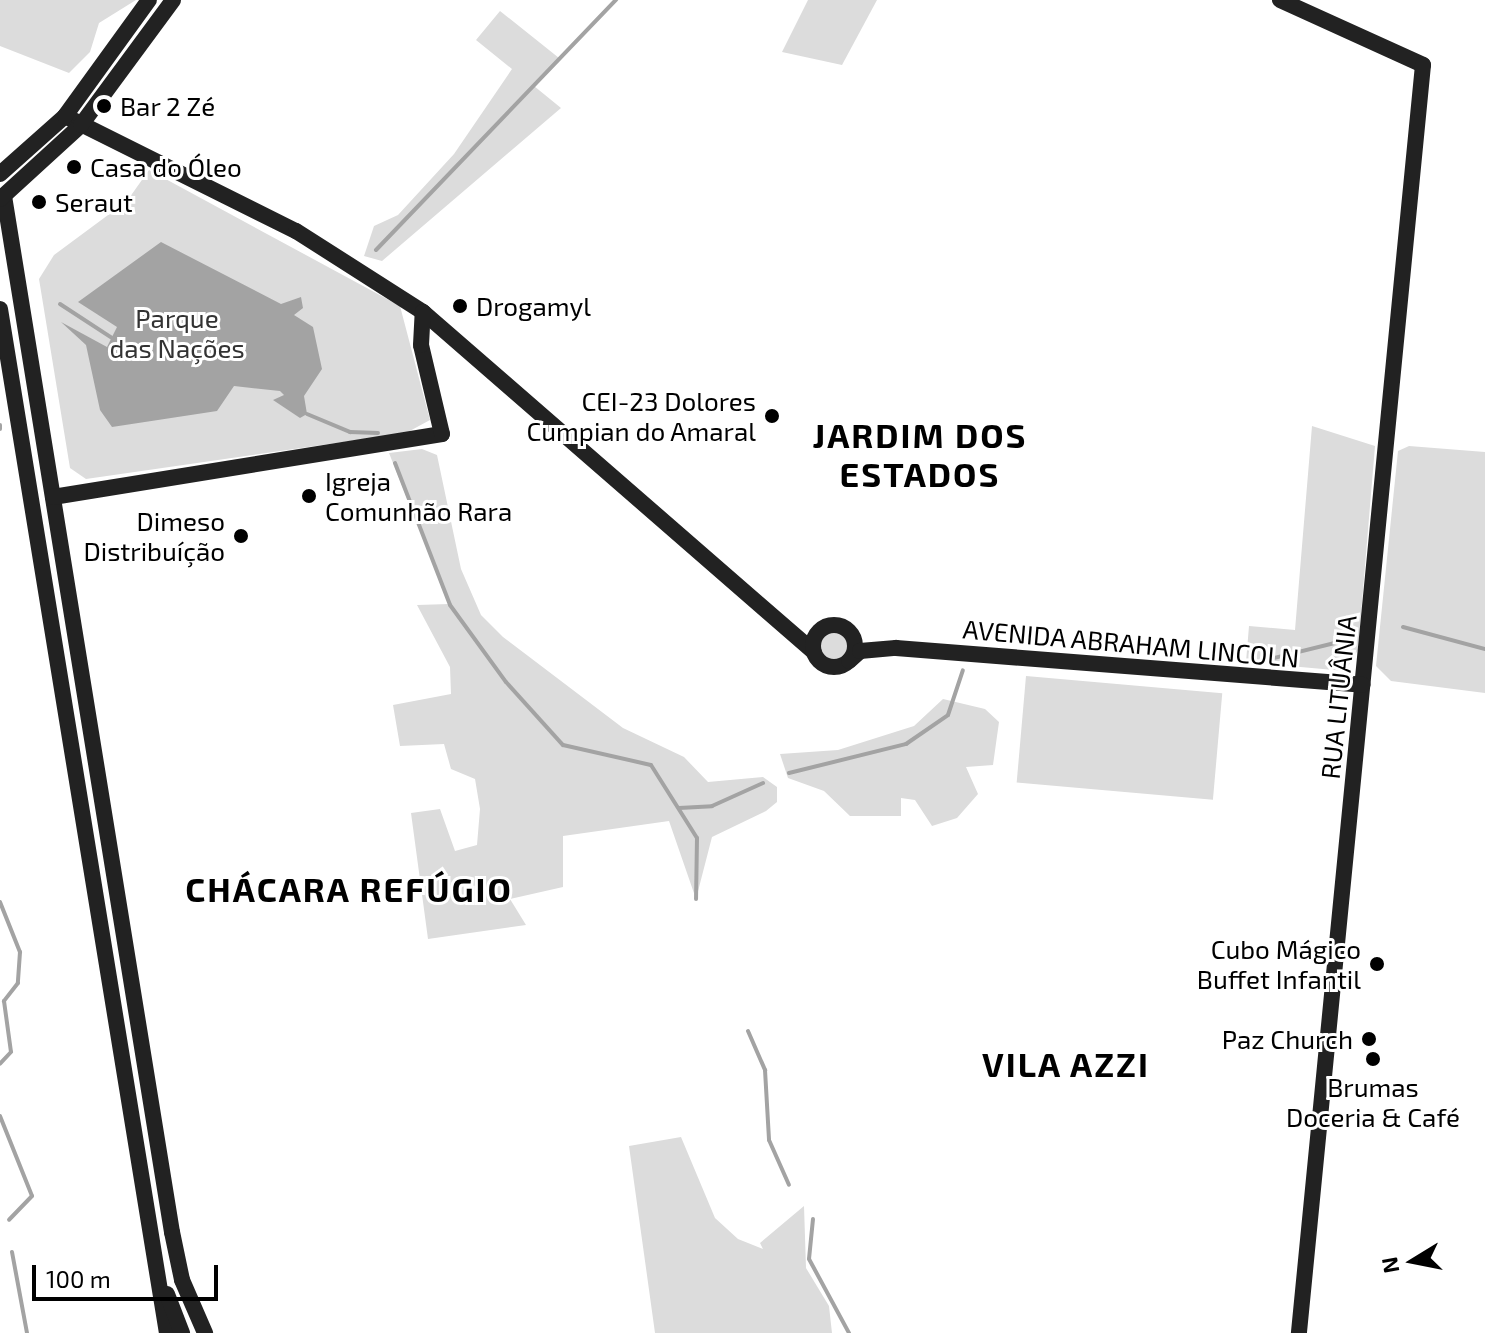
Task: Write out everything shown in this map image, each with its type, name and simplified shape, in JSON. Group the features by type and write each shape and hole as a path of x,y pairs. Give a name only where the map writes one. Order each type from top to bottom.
{"street":[{"path":"0,174 65,116 149,0"},
{"path":"173,0 81,125 2,197 172,1232 182,1280 205,1333"},
{"name":"RUA LITUÂNIA","path":"1280,0 1423,65 1299,1333"},
{"path":"65,116 296,231 423,312 790,628 829,666 851,658 850,634"},
{"path":"0,309 167,1333"},
{"path":"53,497 442,434 421,345 423,312"},
{"path":"790,628 822,630 814,652"},
{"name":"AVENIDA ABRAHAM LINCOLN","path":"822,630 850,634 896,648 1363,685"},
{"name":"AVENIDA ABRAHAM LINCOLN","path":"851,658 896,648"},
{"path":"146,1207 182,1333"}],"green space":[{"path":"0,0 136,0 99,23 90,52 69,73 0,46"},
{"path":"808,0 877,0 842,65 782,52"},
{"path":"500,11 559,58 534,86 561,108 382,261 364,256 374,226 398,215 454,154 512,69 476,40"},
{"name":"Parque das Nações","path":"149,170 400,306 430,420 406,433 86,479 70,468 39,279 54,255 127,201"},
{"path":"1312,426 1375,446 1358,650 1345,671 1246,662 1249,626 1295,630"},
{"path":"1409,446 1485,452 1485,693 1391,681 1376,666 1398,451"},
{"path":"422,449 437,455 461,569 481,615 503,637 623,728 684,757 708,782 763,777 777,787 777,802 766,811 712,837 696,899 669,821 563,836 563,887 510,899 526,925 428,939 411,813 440,809 455,851 477,845 480,809 475,779 451,769 444,744 400,746 393,705 451,694 450,667 417,605 449,604 389,453"},
{"path":"834,632 844,636 848,646 844,656 834,660 824,656 820,646 824,636"},
{"path":"1026,676 1222,693 1213,800 1017,783"},
{"path":"943,699 985,709 999,722 993,765 966,767 978,794 957,818 932,826 915,800 901,798 901,816 850,816 824,791 788,778 780,754 838,750 914,726"},
{"path":"681,1137 715,1218 738,1239 763,1249 760,1243 804,1206 806,1268 829,1306 832,1333 655,1333 629,1146"}],"shaded area":[{"path":"161,242 281,304 301,297 303,308 294,315 313,327 322,369 304,396 307,414 300,418 273,400 284,395 280,391 234,386 217,411 112,427 100,410 86,345 61,322 107,347 117,327 78,302"}],"waterway":[{"path":"376,250 616,0"},
{"path":"60,304 112,338"},
{"path":"307,414 350,432 378,433"},
{"path":"395,463 450,605 506,682 563,745 651,765 697,838 696,899"},
{"path":"1403,627 1485,649"},
{"path":"1262,661 1339,642"},
{"path":"789,773 906,744 948,715 963,670"},
{"path":"679,808 712,806 763,783"},
{"path":"0,902 20,952 18,983 4,1001 11,1052 0,1064"},
{"path":"748,1031 765,1070 769,1140 789,1185"},
{"path":"0,1116 32,1196 9,1220"},
{"path":"813,1219 809,1259 849,1333"},
{"path":"12,1252 27,1333"}],"place":[{"name":"Bar 2 Zé","path":"104,106"},
{"name":"Casa do Óleo","path":"74,167"},
{"name":"Seraut","path":"39,202"},
{"name":"Drogamyl","path":"460,306"},
{"name":"CEI-23 Dolores Cumpian do Amaral","path":"772,416"},
{"name":"Igreja Comunhão Rara","path":"309,496"},
{"name":"Dimeso Distribuíção","path":"241,536"},
{"name":"Cubo Mágico Buffet Infantil","path":"1377,964"},
{"name":"Paz Church","path":"1369,1039"},
{"name":"Brumas Doceria & Café","path":"1373,1059"}],"district":[{"name":"JARDIM DOS ESTADOS","path":"920,454"},
{"name":"CHÁCARA REFÚGIO","path":"349,889"},
{"name":"VILA AZZI","path":"1066,1064"}]}
